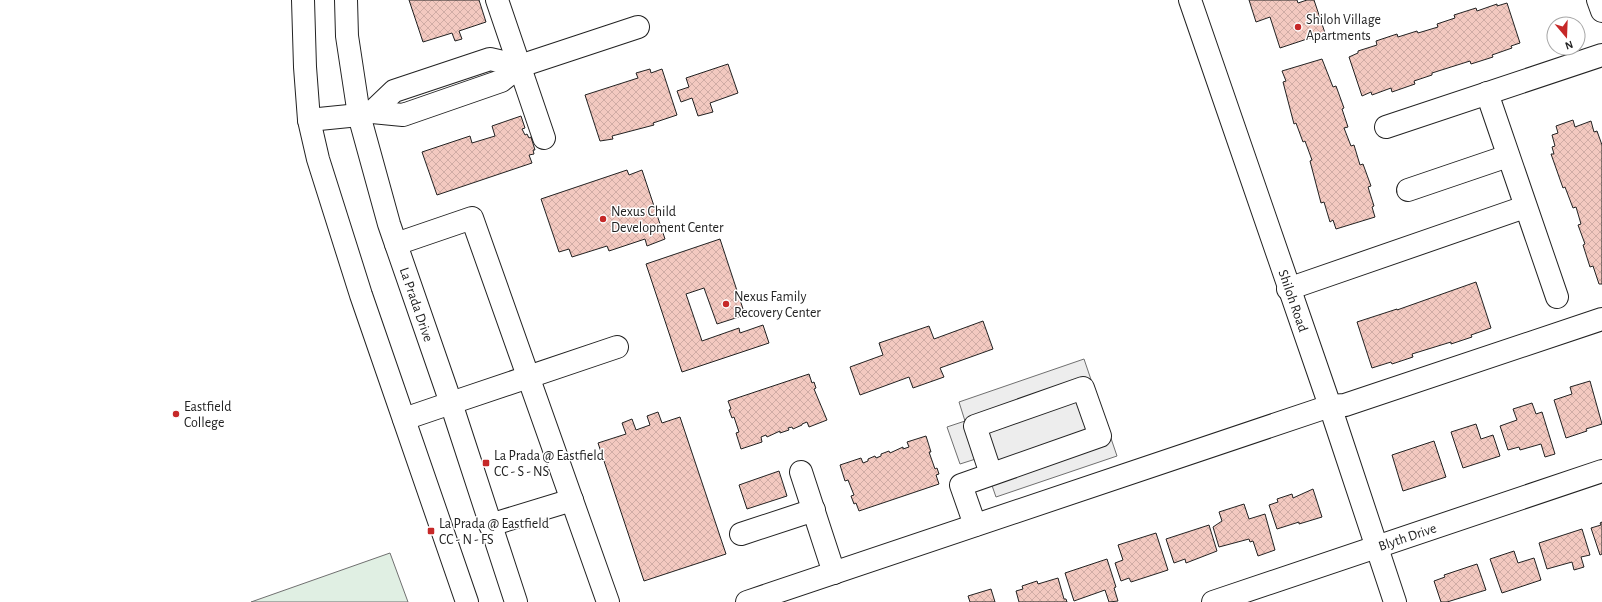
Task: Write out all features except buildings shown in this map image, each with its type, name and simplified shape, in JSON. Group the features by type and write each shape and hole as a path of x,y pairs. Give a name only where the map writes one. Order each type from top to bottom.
{"main road":[{"path":"303,0 305,67 309,120 318,159 361,295 467,602"},
{"name":"La Prada Drive","path":"346,0 347,36 396,244 451,403 516,602"},
{"path":"497,0 544,138"},
{"name":"Shiloh Road","path":"1190,0 1288,289 1330,406 1395,602"},
{"path":"1598,0 1602,11"},
{"path":"309,120 366,113 403,115 501,81 520,66 638,27"},
{"path":"1386,127 1602,55"},
{"path":"1487,93 1557,298"},
{"path":"1408,190 1508,156"},
{"path":"1288,289 1525,207"},
{"path":"396,244 472,218 608,602"},
{"path":"747,602 1330,406 1345,405 1602,319"},
{"path":"404,419 617,347"},
{"path":"975,525 961,484 991,474 1100,436 1083,388 974,426 991,474"},
{"name":"Blyth Drive","path":"1213,602 1602,471"},
{"path":"801,472 834,573"},
{"path":"490,525 572,500"},
{"path":"741,534 814,510"}],"green space":[{"path":"390,553 408,602 251,602"}],"shaded area":[{"path":"1084,359 1117,456 996,497 982,457 960,464 947,427 965,421 959,402"}],"place":[{"name":"Shiloh Village Apartments","path":"1298,27"},
{"name":"Nexus Child Development Center","path":"603,219"},
{"name":"Nexus Family Recovery Center","path":"726,304"},
{"name":"Eastfield College","path":"176,414"},
{"name":"La Prada @ Eastfield CC - S - NS","path":"486,463"},
{"name":"La Prada @ Eastfield CC - N - FS","path":"431,531"}]}
